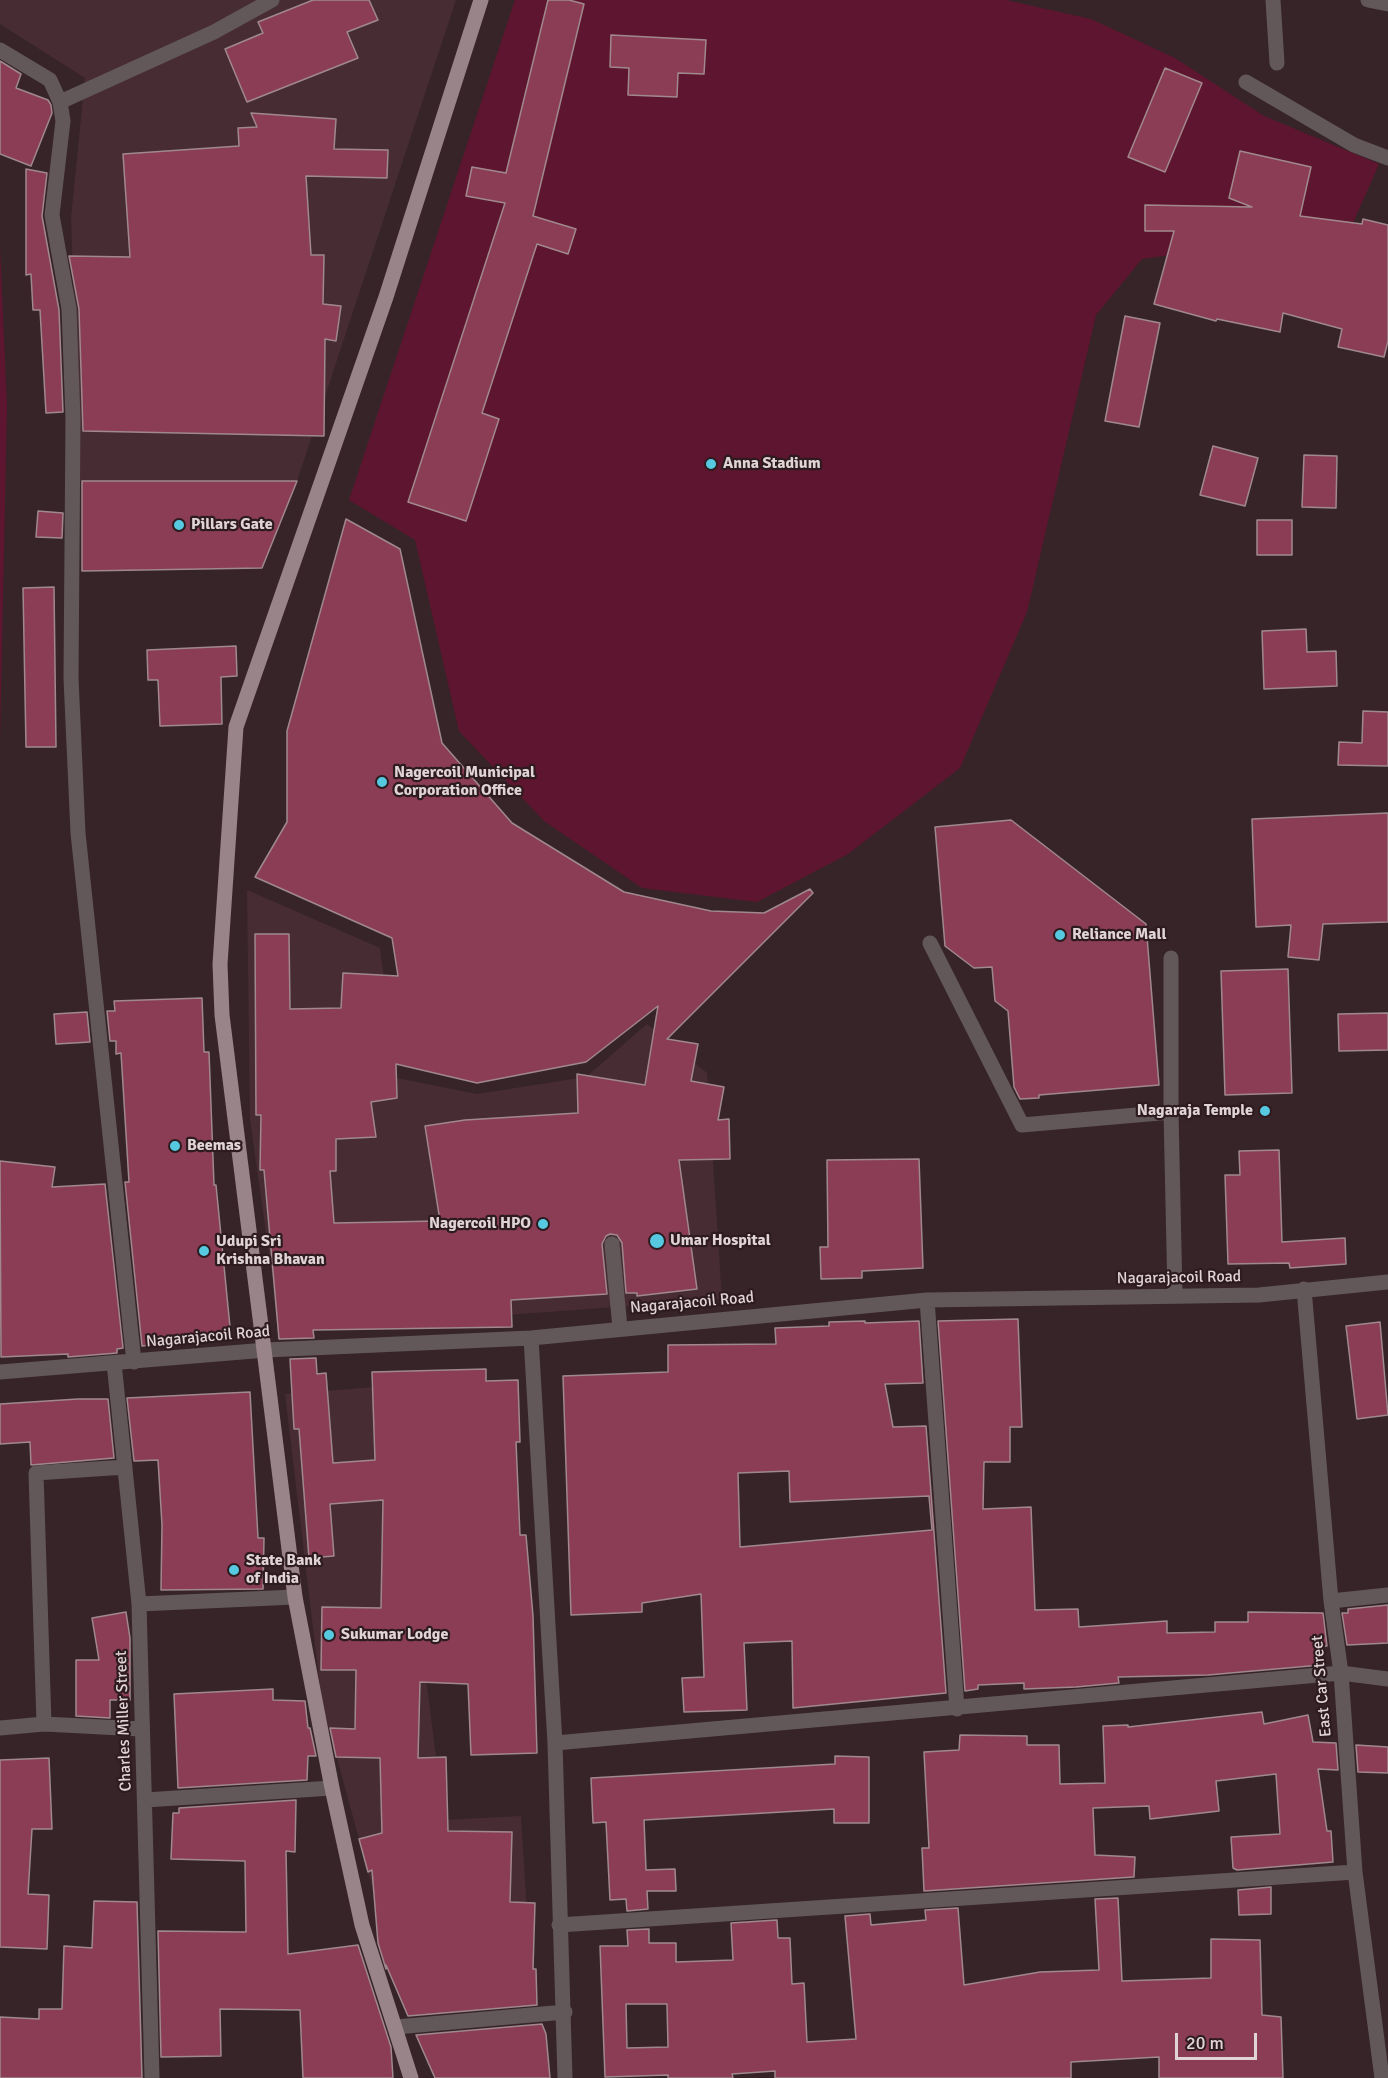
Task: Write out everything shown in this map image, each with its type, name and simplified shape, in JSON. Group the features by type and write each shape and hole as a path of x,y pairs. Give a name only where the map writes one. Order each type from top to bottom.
{"main road":[{"path":"411,2078 362,1925 332,1788 295,1597 266,1350 222,1015 220,964 236,728 386,297 481,0"}],"street":[{"path":"60,102 214,32 272,0"},
{"path":"1273,0 1277,63"},
{"path":"1368,0 1388,4"},
{"path":"0,50 50,80 60,102 63,121 52,215 69,309 73,420 71,678 78,833 134,1362"},
{"path":"1246,82 1354,145 1388,158"},
{"path":"930,943 1022,1125 1171,1112"},
{"path":"1171,958 1171,1112 1175,1295"},
{"path":"612,1244 620,1328"},
{"name":"Nagarajacoil Road","path":"0,1372 266,1350 531,1338 927,1299 1259,1294 1388,1282"},
{"name":"East Car Street","path":"1304,1289 1331,1601 1341,1673 1354,1872 1382,2078"},
{"path":"927,1299 957,1709"},
{"path":"531,1338 555,1743 559,1925 565,2012 565,2078"},
{"name":"Charles Miller Street","path":"114,1363 139,1604 152,2078"},
{"path":"44,1724 36,1473 125,1467"},
{"path":"1331,1601 1388,1595"},
{"path":"139,1604 295,1597"},
{"path":"555,1743 1341,1673 1388,1679"},
{"path":"0,1728 44,1724 141,1729"},
{"path":"145,1800 332,1788"},
{"path":"559,1925 1354,1872"},
{"path":"396,2027 565,2012"}],"shaded area":[{"path":"0,0 456,0 297,481 80,481 71,218 85,78 0,24"},
{"name":"Anna Stadium","path":"515,0 1006,0 1091,19 1175,58 1264,116 1379,164 1350,230 1142,259 1096,315 1027,612 960,768 848,854 757,902 642,888 544,821 459,731 415,540 349,500"},
{"path":"0,247 7,406 0,740"},
{"path":"247,890 380,948 397,1078 477,1094 586,1077 647,1024 707,1073 722,1299 280,1332 250,1119"},
{"path":"389,1386 444,1820 521,1816 532,1996 405,2008 322,1703 285,1394"}],"building":[{"path":"313,0 369,0 378,20 347,32 358,58 247,102 225,49 263,33 258,22"},
{"path":"548,0 569,0 584,4 533,216 576,229 568,254 537,244 482,413 499,419 466,521 408,502 505,203 466,196 472,167 506,173"},
{"path":"611,35 706,40 704,74 678,73 677,97 628,95 629,68 610,67"},
{"path":"0,61 21,74 16,88 48,100 51,105 52,113 31,166 0,154"},
{"path":"1165,68 1202,83 1165,172 1128,157"},
{"path":"251,113 336,119 334,149 388,150 387,178 306,176 311,255 324,255 323,304 341,306 336,341 325,339 324,436 83,431 79,309 69,256 130,257 123,154 239,146 238,128 257,127"},
{"path":"1240,151 1311,167 1300,216 1362,224 1363,219 1388,225 1388,341 1384,357 1338,347 1342,329 1283,313 1280,332 1217,319 1216,321 1154,304 1174,231 1145,231 1145,205 1252,207 1229,198"},
{"path":"26,169 47,173 42,216 59,310 63,412 46,413 40,310 33,310 31,274 26,275"},
{"path":"1125,316 1160,323 1139,427 1105,421"},
{"path":"1213,446 1258,458 1245,506 1200,495"},
{"path":"1304,455 1337,456 1336,508 1302,507"},
{"name":"Pillars Gate","path":"82,481 297,481 262,568 82,571"},
{"path":"38,511 63,513 62,538 36,537"},
{"path":"346,519 400,549 442,743 512,823 624,892 711,911 764,913 810,889 813,893 667,1039 698,1044 691,1081 724,1087 718,1120 729,1119 730,1159 679,1160 697,1289 637,1296 637,1293 626,1293 622,1243 617,1235 610,1234 606,1236 602,1244 607,1294 511,1300 512,1327 313,1330 314,1338 279,1339 264,1170 260,1170 261,1115 256,1115 255,934 289,934 290,1009 341,1008 343,973 398,976 392,938 255,877 287,822 287,731","holes":["658,1006 645,1085 577,1074 578,1113 465,1120 425,1126 440,1221 334,1223 330,1171 336,1171 336,1139 376,1137 371,1102 397,1098 396,1064 477,1083 586,1062"]},
{"path":"1257,520 1292,520 1292,555 1257,555"},
{"path":"54,587 56,747 26,747 23,588"},
{"path":"1306,629 1307,652 1336,651 1337,686 1264,689 1262,631"},
{"path":"236,646 237,676 221,677 222,724 160,726 158,680 148,680 147,650"},
{"path":"1363,711 1388,712 1388,766 1338,765 1339,742 1362,743"},
{"path":"1388,813 1388,922 1323,924 1319,960 1288,957 1291,925 1256,927 1252,819"},
{"path":"1011,820 1146,924 1159,1085 1039,1095 1039,1098 1020,1099 1014,1087 1008,1011 995,1001 992,967 974,968 945,946 935,827"},
{"path":"1288,969 1292,1093 1225,1095 1221,971"},
{"path":"202,998 204,1052 209,1052 214,1185 216,1185 231,1337 142,1346 125,1182 129,1182 121,1053 116,1054 116,1041 110,1041 107,1011 115,1011 114,1001"},
{"path":"87,1012 90,1042 56,1044 54,1014"},
{"path":"1388,1013 1388,1050 1339,1051 1338,1014"},
{"path":"1279,1150 1282,1242 1345,1238 1346,1264 1290,1268 1289,1263 1228,1264 1225,1175 1240,1175 1239,1151"},
{"path":"919,1159 923,1268 862,1271 862,1278 821,1279 820,1247 828,1247 827,1160"},
{"path":"0,1161 55,1167 52,1187 105,1184 123,1348 117,1349 117,1353 68,1357 68,1354 1,1357"},
{"path":"1018,1319 1022,1427 1010,1427 1010,1462 984,1462 983,1509 1031,1507 1035,1610 1078,1609 1079,1627 1167,1621 1167,1633 1215,1632 1215,1622 1248,1622 1248,1612 1323,1613 1327,1646 1321,1646 1321,1665 1208,1675 1118,1677 1119,1683 1076,1687 1024,1689 1024,1683 978,1685 978,1689 965,1691 938,1321"},
{"path":"919,1321 923,1383 885,1384 893,1427 926,1426 946,1693 793,1708 792,1641 744,1643 747,1710 684,1712 682,1678 704,1677 701,1594 642,1603 642,1612 571,1615 563,1376 668,1372 668,1345 776,1344 775,1328 829,1326 829,1322","holes":["789,1471 790,1502 929,1496 932,1530 740,1547 738,1473"]},
{"path":"1380,1322 1388,1415 1357,1419 1346,1326"},
{"path":"316,1358 317,1374 326,1373 333,1463 375,1460 372,1372 486,1369 486,1381 518,1380 520,1442 516,1442 520,1535 526,1535 533,1616 537,1753 471,1755 468,1684 420,1682 418,1758 446,1757 448,1831 512,1832 510,1902 535,1903 533,1969 536,1969 537,2005 408,2016 386,1965 386,1969 378,1943 372,1870 368,1872 359,1839 382,1833 380,1758 336,1757 330,1728 355,1729 356,1670 321,1670 322,1607 381,1608 383,1500 330,1504 334,1556 309,1558 299,1429 294,1429 290,1359"},
{"path":"250,1392 258,1538 264,1538 263,1589 161,1590 162,1525 158,1460 134,1461 127,1398"},
{"path":"108,1399 114,1458 31,1465 30,1442 0,1444 0,1404"},
{"path":"1388,1605 1388,1643 1347,1645 1342,1613 1348,1613 1348,1609"},
{"path":"126,1612 130,1638 130,1700 110,1700 110,1718 76,1716 76,1660 99,1660 92,1618"},
{"path":"273,1689 273,1700 305,1701 308,1728 310,1728 316,1756 308,1756 307,1780 178,1788 174,1694"},
{"path":"1262,1712 1264,1724 1308,1715 1313,1742 1336,1743 1338,1770 1318,1769 1327,1831 1331,1831 1333,1862 1237,1870 1233,1868 1231,1837 1280,1834 1276,1774 1216,1781 1219,1811 1150,1819 1149,1806 1093,1808 1095,1855 1135,1857 1134,1877 924,1891 922,1848 929,1848 924,1752 959,1750 960,1735 1027,1736 1027,1745 1059,1745 1060,1784 1105,1783 1103,1726 1128,1725 1128,1727"},
{"path":"1356,1745 1388,1747 1388,1773 1358,1772"},
{"path":"835,1756 869,1757 869,1823 834,1823 834,1809 644,1820 646,1870 675,1869 676,1891 647,1891 648,1909 627,1911 626,1899 610,1900 606,1822 593,1823 591,1778 835,1764"},
{"path":"49,1758 52,1829 32,1829 28,1894 49,1895 47,1949 0,1947 0,1760"},
{"path":"296,1800 295,1852 286,1851 288,1954 358,1945 391,2047 393,2078 303,2078 300,2010 220,2009 221,2056 161,2057 158,1931 246,1932 245,1861 171,1859 173,1813 179,1813 179,1808"},
{"path":"1271,1887 1271,1914 1239,1915 1238,1890"},
{"path":"1118,1898 1122,1981 1211,1978 1211,1939 1260,1940 1262,2015 1281,2017 1283,2078 1159,2078 1159,2057 1071,2062 1071,2078 775,2078 775,2071 732,2074 733,2078 668,2078 668,2075 605,2077 600,1946 628,1946 627,1930 649,1929 649,1943 676,1943 676,1962 733,1960 731,1923 777,1920 778,1938 790,1938 792,1984 804,1983 807,2042 856,2039 845,1916 870,1914 871,1925 926,1920 925,1910 958,1908 964,1985 1040,1972 1099,1970 1095,1899","holes":["626,2004 667,2004 668,2047 627,2048"]},
{"path":"94,1901 137,1902 142,2078 0,2078 0,2017 39,2019 39,2009 62,2009 64,1946 92,1948"},
{"path":"542,2024 546,2034 550,2078 435,2078 416,2035"}],"place":[{"name":"Anna Stadium","path":"711,464"},
{"name":"Pillars Gate","path":"179,525"},
{"name":"Nagercoil Municipal Corporation Office","path":"382,782"},
{"name":"Reliance Mall","path":"1060,935"},
{"name":"Nagaraja Temple","path":"1265,1111"},
{"name":"Beemas","path":"175,1146"},
{"name":"Nagercoil HPO","path":"543,1224"},
{"name":"Umar Hospital","path":"657,1241"},
{"name":"Udupi Sri Krishna Bhavan","path":"204,1251"},
{"name":"State Bank of India","path":"234,1570"},
{"name":"Sukumar Lodge","path":"329,1635"}]}
